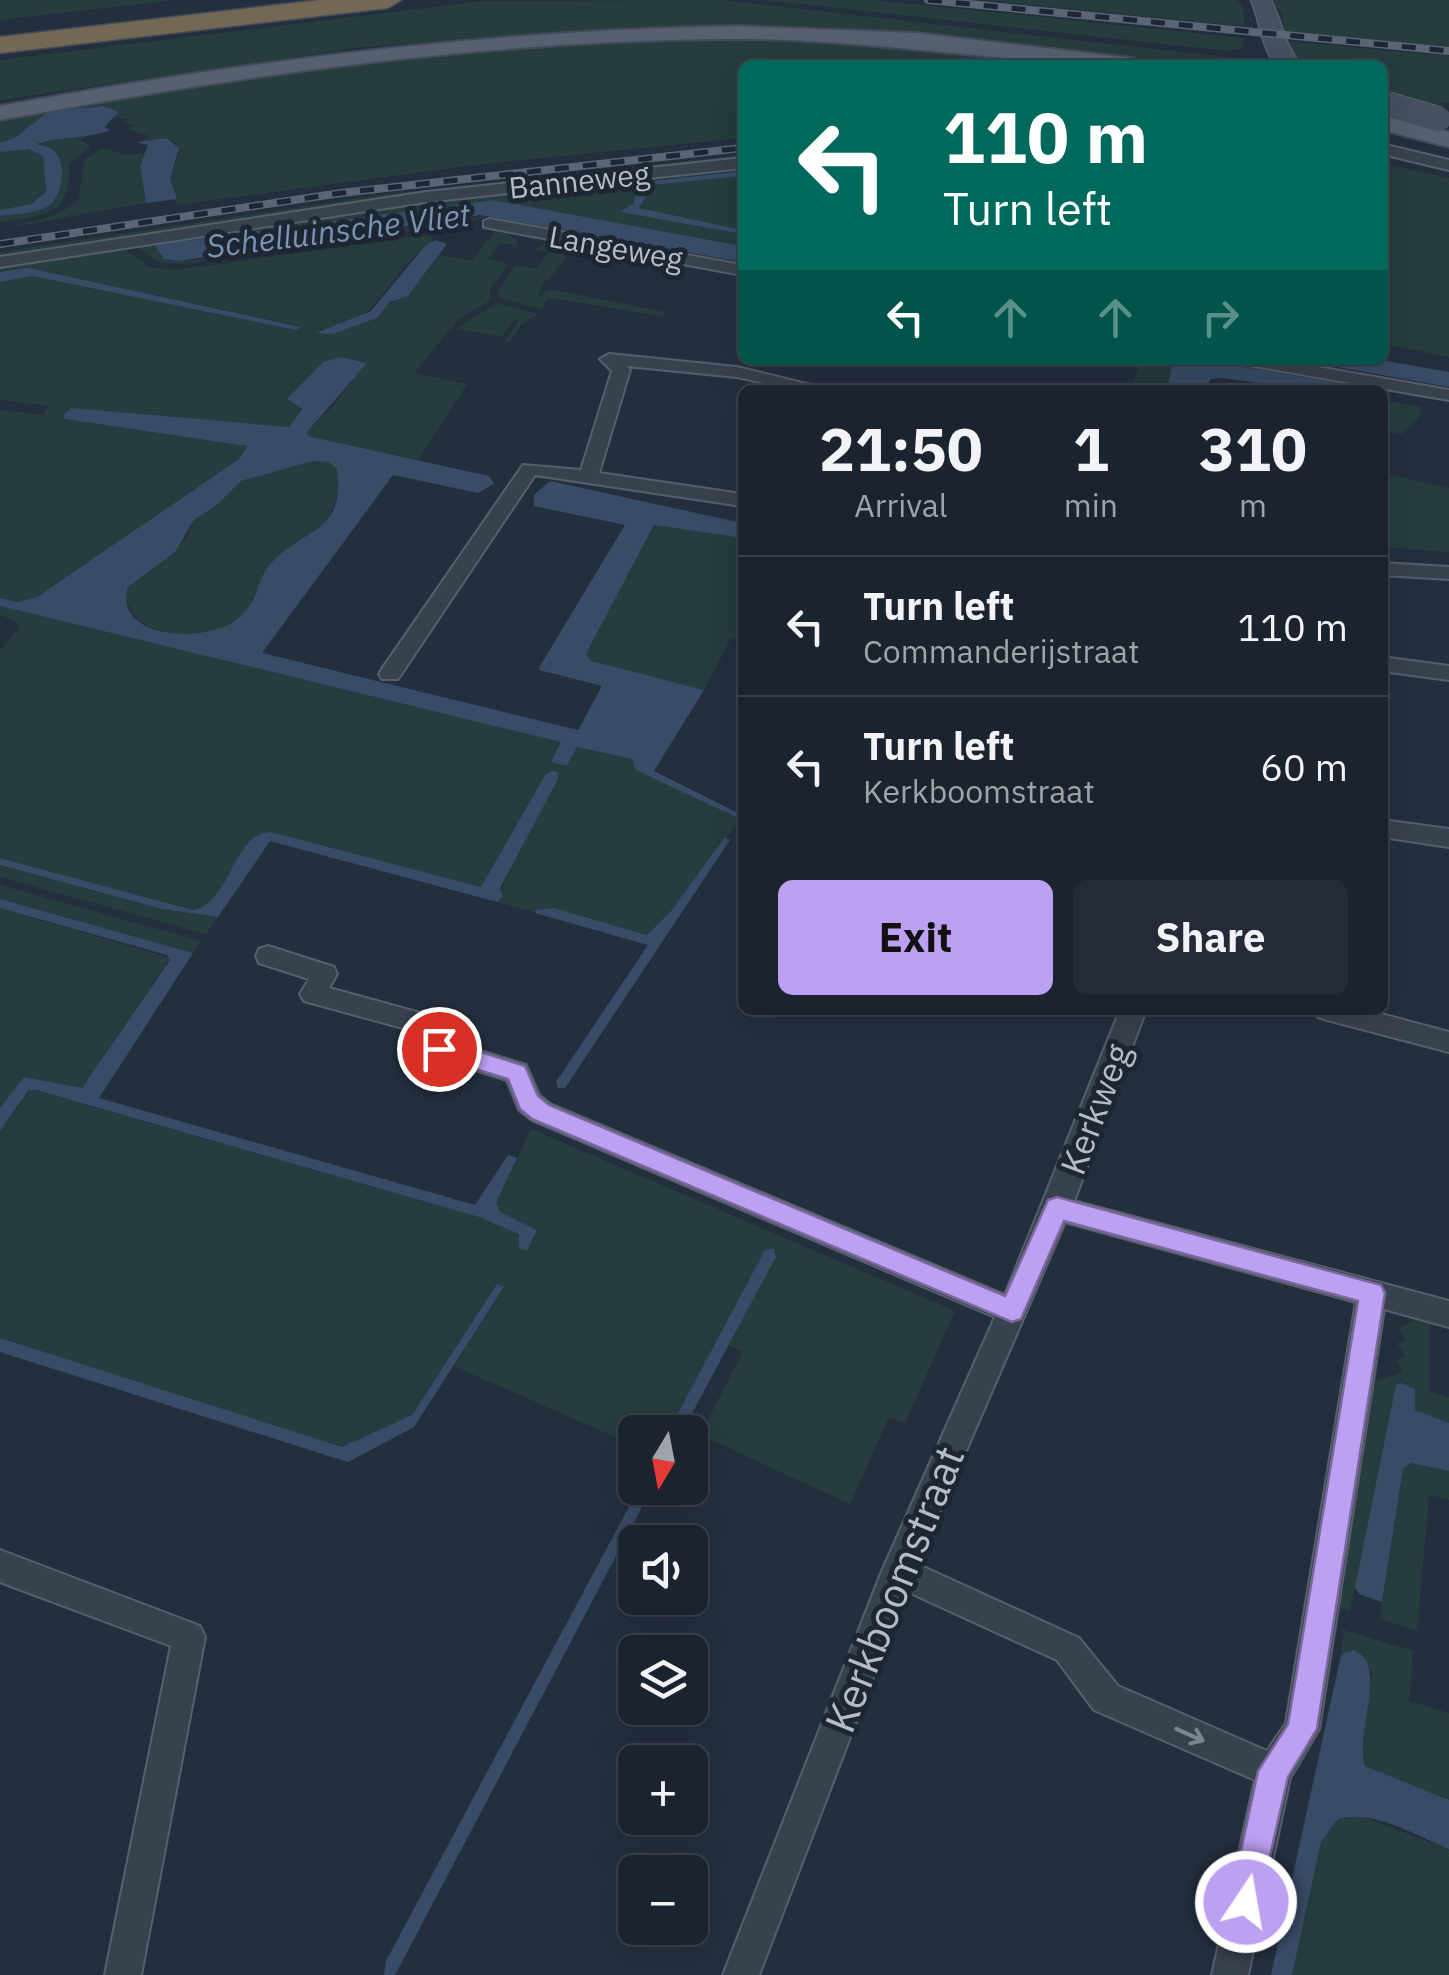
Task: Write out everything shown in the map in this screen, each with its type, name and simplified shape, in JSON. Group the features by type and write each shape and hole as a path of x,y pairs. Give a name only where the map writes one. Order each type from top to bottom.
{"highway":[{"path":"0,32 273,0"},
{"path":"0,46 388,0"}],"main road":[{"path":"0,114 283,64 453,44 590,36 845,35 1084,60"},
{"path":"1388,111 1446,126"}],"street":[{"path":"1261,0 1273,25 1278,54 1285,60"},
{"path":"1388,150 1449,164"},
{"name":"Banneweg","path":"0,262 296,214 738,163"},
{"name":"Langeweg","path":"490,224 738,269"},
{"path":"588,477 621,370 609,359 737,372 798,385"},
{"path":"1276,365 1449,395"},
{"path":"390,674 530,469 738,499"},
{"path":"1388,569 1449,573"},
{"path":"1388,665 1449,672"},
{"path":"1388,829 1449,838"},
{"path":"268,956 325,974 312,994 448,1030 439,1049 517,1072 528,1102 540,1112 1012,1310"},
{"name":"Kerkweg","path":"1057,1208 1131,1015"},
{"path":"1346,1015 1449,1042"},
{"path":"1057,1208 1449,1314"},
{"name":"Kerkboomstraat","path":"740,1975 898,1571 1057,1208"},
{"path":"1230,1975 1274,1771 1302,1729 1372,1293"},
{"path":"0,1566 189,1637 123,1975"},
{"path":"898,1571 1068,1649 1106,1698 1274,1771"}],"green space":[{"path":"0,0 176,0 0,20"},
{"path":"723,0 1232,60 1138,60 978,41 651,29 364,47 0,100 0,60 482,1"},
{"path":"764,0 874,0 1244,38 1241,49 1228,51"},
{"path":"980,0 1236,0 1243,7 1245,26"},
{"path":"1272,0 1449,0 1449,47 1284,32 1282,14"},
{"path":"661,38 794,39 1032,60 738,60 738,138 474,165 177,205 170,179 179,152 176,143 163,138 144,140 149,136 128,129 134,125 125,122 128,119 112,117 118,111 101,107 70,110 0,143 0,120 144,91 392,56"},
{"path":"1283,41 1449,56 1449,103 1404,104 1388,99 1388,60 1298,60"},
{"path":"71,135 87,136 80,140 91,146 69,164 60,204 42,215 0,223 0,216 50,205 52,149 36,145"},
{"path":"17,148 36,150 43,157 46,192 31,204 0,210 0,152"},
{"path":"101,148 129,155 147,152 140,166 146,203 0,229 53,216 73,205 79,198 84,161"},
{"path":"738,155 738,159 382,199 0,258 0,252 380,195"},
{"path":"1388,164 1449,178 1449,357 1388,345"},
{"path":"738,166 738,171 542,192 544,197 638,187 633,204 620,212 738,233 738,245 492,200 201,242 188,240 159,255 170,261 195,260 489,216 462,224 183,264 159,263 133,243 557,184"},
{"path":"738,176 738,229 639,209 653,185"},
{"path":"498,228 518,241 516,246 501,243 488,259 508,264 489,290 491,300 458,320 414,373 467,384 418,460 308,436 306,432 332,407 366,362 341,357 333,361 299,406 299,417 289,427 65,419 247,445 239,459 37,597 17,602 0,598 0,410 43,415 49,406 0,400 0,282 32,276 296,330 300,326 43,271 0,272 0,267 120,246 149,267 176,270 433,234 432,242 417,253 369,309 338,327 318,329 333,334 377,318 390,303 408,296 440,255 471,261"},
{"path":"554,239 577,242 549,280 544,280 537,299 549,289 664,312 662,316 549,298 541,309 499,298 498,291 515,265 536,269 549,252 534,249"},
{"path":"494,305 538,314 523,323 510,342 505,341 520,320 514,320 502,337 456,329"},
{"path":"1139,365 1172,365 1168,385 1132,385"},
{"path":"1388,402 1422,407 1419,418 1402,434 1388,432"},
{"path":"313,461 329,462 337,469 334,506 317,530 264,571 253,603 237,619 211,634 184,636 154,629 133,613 127,601 128,587 186,539 194,520 241,481"},
{"path":"1388,474 1449,488 1449,552 1388,547"},
{"path":"654,525 738,537 738,639 731,638 704,690 592,661 586,654"},
{"path":"0,606 562,742 551,762 567,766 576,747 632,759 637,770 738,818 738,823 671,911 647,935 554,908 535,912 497,902 545,775 481,887 271,832 248,844 216,896 193,910 0,858 0,650 19,629 16,621 0,615"},
{"path":"0,865 162,909 218,917 206,934 0,877"},
{"path":"0,885 201,941 193,953 0,899"},
{"path":"0,908 170,958 82,1089 24,1077 0,1108"},
{"path":"31,1089 479,1217 519,1234 522,1252 527,1250 537,1230 500,1212 496,1203 531,1129 955,1311 905,1423 889,1417 850,1504 708,1439 708,1420 743,1352 729,1345 776,1257 777,1252 770,1248 677,1415 618,1415 618,1438 454,1366 504,1288 497,1284 412,1415 350,1445 332,1447 0,1338 0,1131"},
{"path":"1417,1319 1430,1322 1429,1391 1449,1397 1449,1423 1414,1410 1411,1386 1396,1384 1350,1611 1334,1605 1368,1383 1403,1372 1396,1360 1405,1356 1397,1343 1406,1340 1399,1328"},
{"path":"1411,1463 1449,1471 1449,1500 1429,1495 1417,1631 1380,1619 1403,1469"},
{"path":"1344,1630 1413,1651 1409,1701 1449,1713 1449,1800 1365,1766 1360,1750 1372,1672 1341,1655"},
{"path":"1358,1815 1449,1849 1449,1975 1292,1975 1321,1842 1338,1819"}],"water":[{"path":"104,106 119,112 104,127 110,130 37,144 52,149 60,161 62,178 53,201 37,211 0,216 0,210 31,204 46,192 43,156 29,149 0,152 0,143 16,137 49,111"},
{"path":"166,138 179,148 170,179 177,199 146,203 140,166 148,145 136,142"},
{"path":"738,171 738,176 653,185 639,208 738,229 738,233 620,212 633,204 638,187 537,194"},
{"name":"Schelluinsche Vliet","path":"493,200 738,245 738,261 480,215 179,261 164,259 155,245"},
{"path":"435,240 447,244 408,296 390,302 377,318 333,334 316,333 371,311 424,247"},
{"path":"28,268 301,327 296,330 32,276 0,282 0,272"},
{"path":"341,357 367,363 307,432 308,436 489,476 494,484 478,493 393,475 262,653 578,730 602,686 539,670 625,525 534,506 534,495 550,481 738,522 738,537 654,525 586,654 592,661 704,690 654,771 738,813 738,818 636,770 632,759 577,747 567,766 551,762 561,742 0,606 0,598 17,602 37,597 239,459 247,446 65,419 63,415 72,408 289,427 302,409 287,399 323,362","holes":["313,461 329,462 337,469 338,490 329,517 273,561 250,606 233,622 219,629 183,634 164,632 134,617 127,604 128,587 175,552 194,520 218,504 241,481"]},
{"path":"1388,361 1449,372 1449,387 1326,365 1388,365"},
{"path":"1172,365 1232,365 1350,385 1275,385 1222,378 1211,379 1207,385 1168,385"},
{"path":"558,772 558,779 500,888 503,897 497,902 270,841 218,917 162,909 0,865 0,858 193,910 216,895 248,844 258,835 271,832 481,887 545,775"},
{"path":"725,837 730,840 565,1088 558,1088 556,1082 648,945 535,913 536,910 554,908 647,935 671,911"},
{"path":"0,899 193,953 99,1098 475,1205 508,1155 517,1158 496,1203 500,1212 537,1230 527,1251 519,1248 519,1234 479,1217 36,1090 28,1091 0,1131 0,1108 24,1077 82,1088 170,960 167,955 0,908"},
{"path":"774,1248 776,1257 691,1415 677,1415 765,1250"},
{"path":"497,1284 504,1287 414,1427 348,1462 0,1352 0,1338 342,1447 412,1415"},
{"path":"1396,1384 1415,1389 1415,1410 1449,1423 1449,1471 1411,1463 1403,1469 1382,1602 1359,1594 1355,1587"},
{"path":"630,1505 643,1505 632,1525 619,1525"},
{"path":"618,1527 618,1552 395,1975 384,1975 386,1961"},
{"path":"1353,1650 1364,1657 1369,1669 1365,1766 1449,1800 1449,1849 1380,1821 1338,1819 1321,1842 1292,1975 1271,1975 1341,1655"}],"railway":[{"path":"928,0 1449,51"},
{"path":"0,244 341,193 738,148"}],"route":[{"path":"439,1049 517,1072 524,1096 540,1112 1012,1310 1057,1208 1372,1293 1302,1729 1274,1771 1246,1902"}]}
